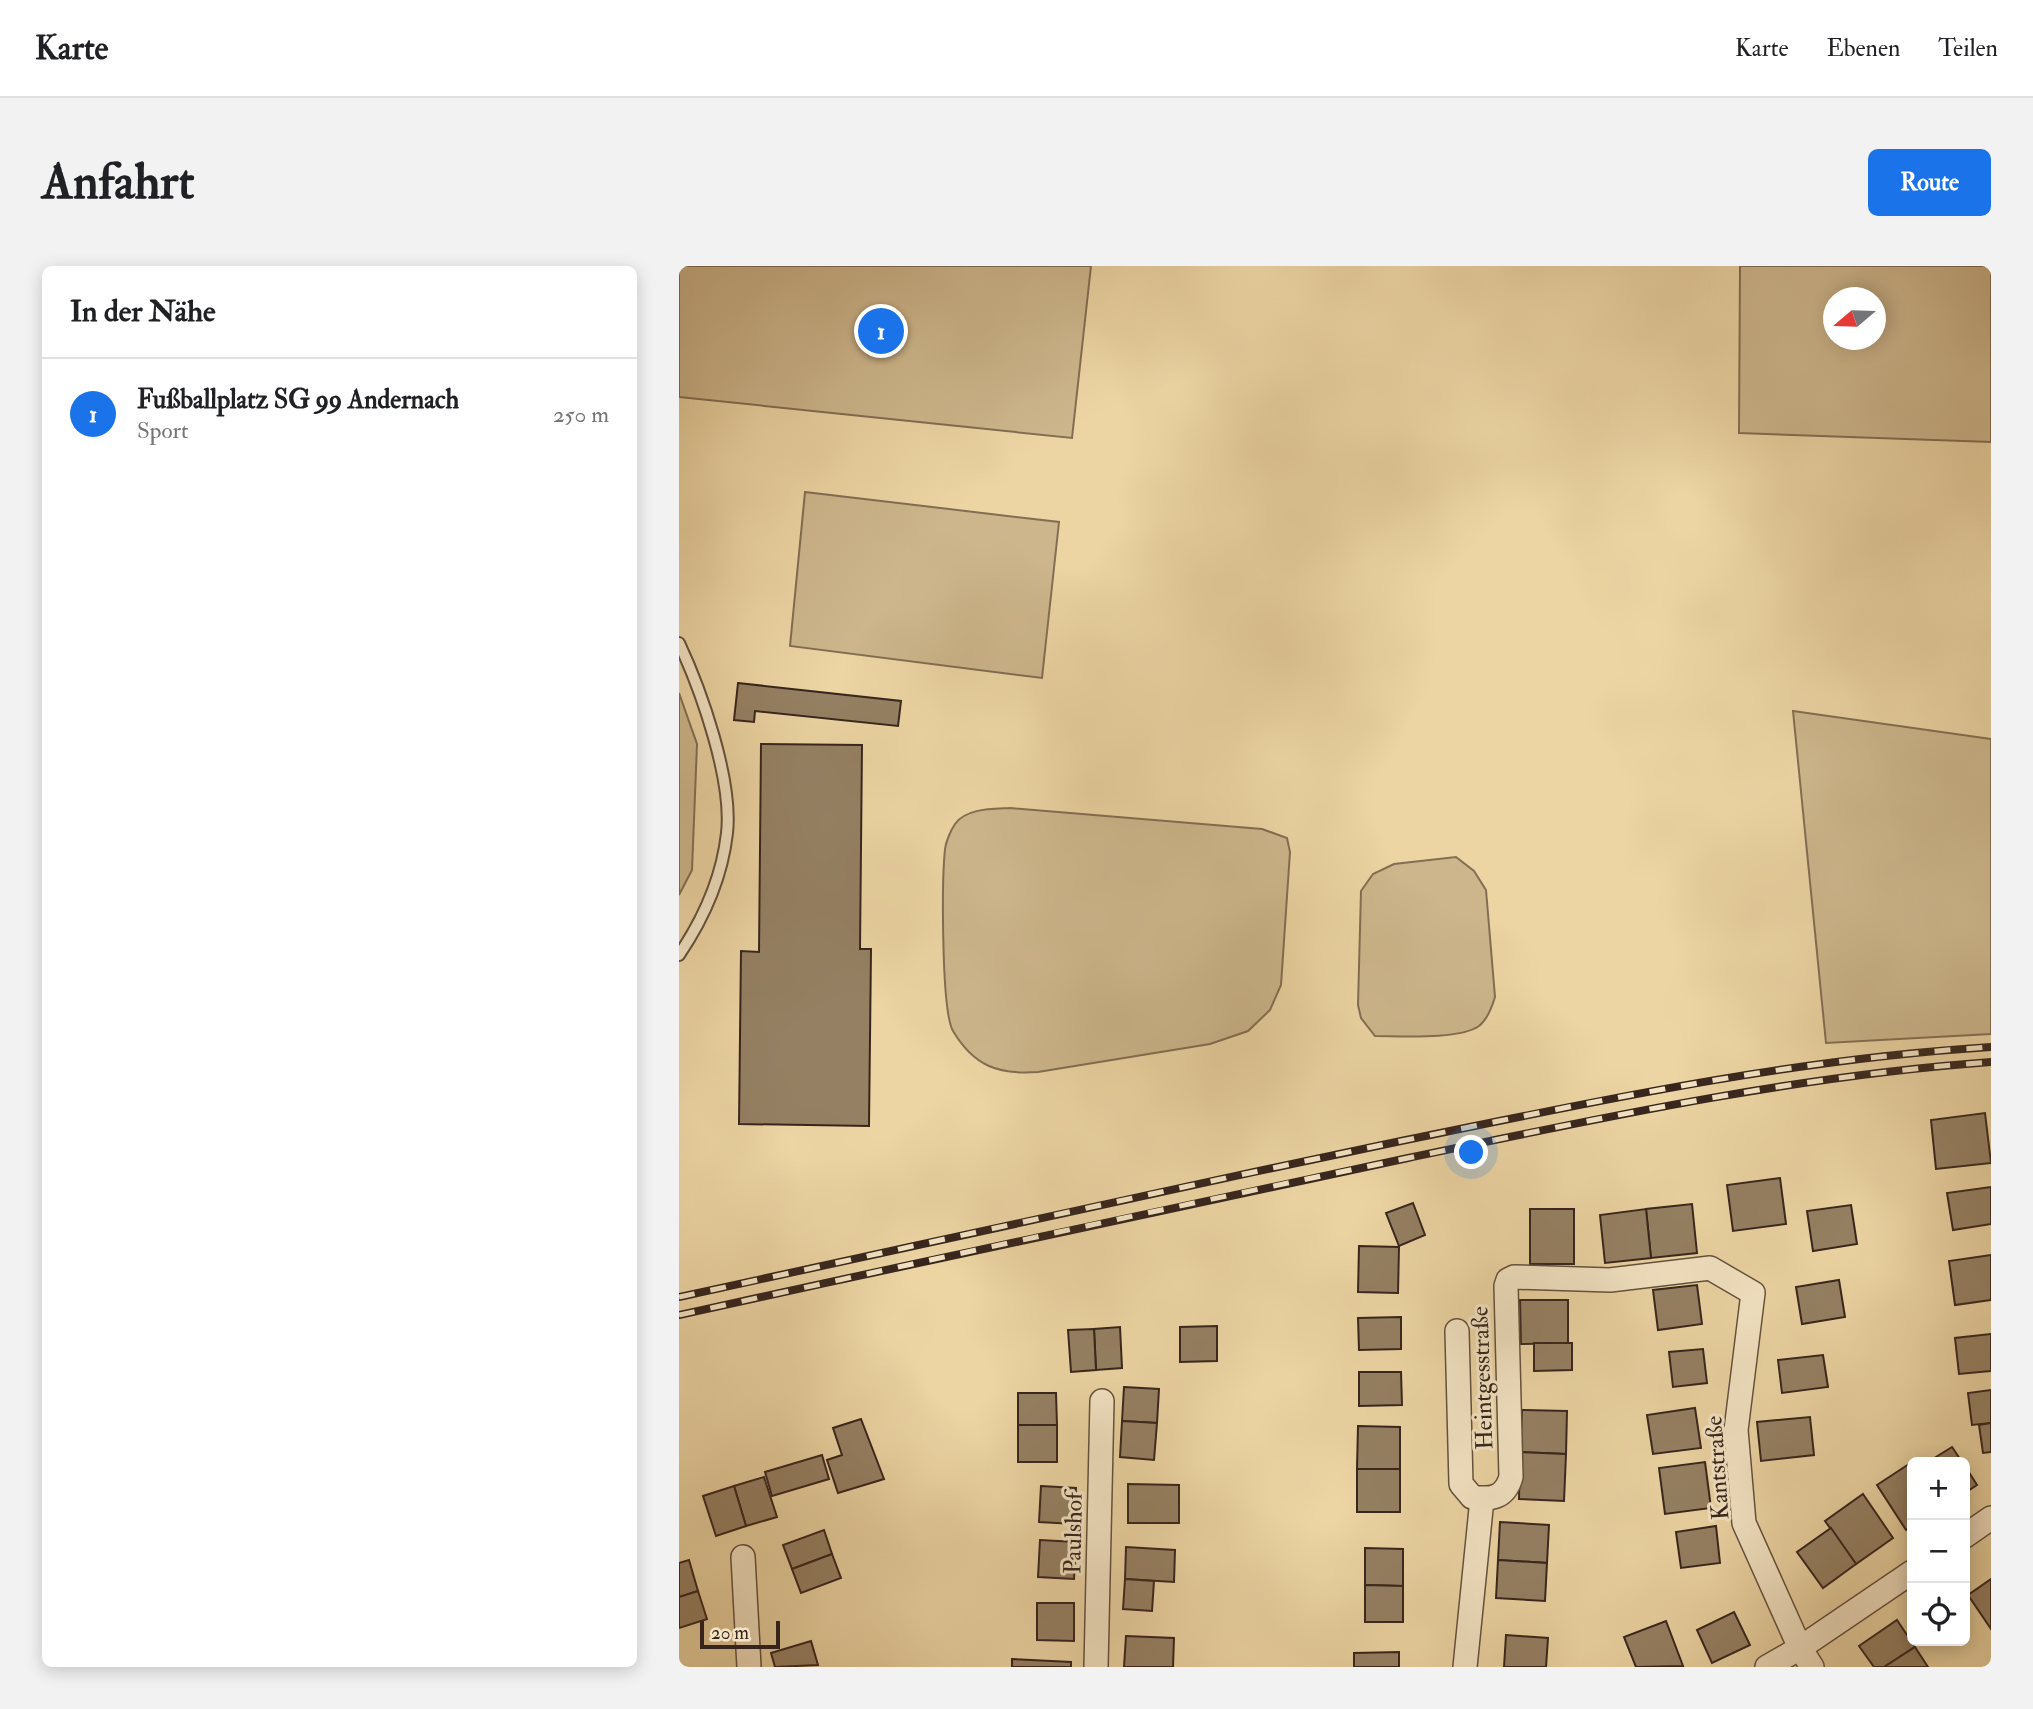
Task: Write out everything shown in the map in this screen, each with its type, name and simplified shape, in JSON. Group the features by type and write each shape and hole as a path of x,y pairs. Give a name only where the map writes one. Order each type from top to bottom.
{"street":[{"name":"Heintgesstraße","path":"1457,1331 1460,1482 1466,1494 1482,1499 1500,1495 1511,1477 1506,1286 1510,1278 1610,1280 1710,1269 1753,1293"},
{"name":"Kantstraße","path":"1753,1293 1735,1430 1744,1524 1806,1658"},
{"name":"Paulshof","path":"1096,1667 1102,1401"},
{"path":"1465,1667 1482,1499"},
{"path":"1970,1533 1991,1518"},
{"path":"743,1557 749,1667"},
{"path":"1767,1667 1806,1658 1907,1576"}],"lane":[{"path":"679,643 693,672 721,762 728,831 716,885 707,909 679,955"}],"shaded area":[{"path":"679,266 1091,266 1072,438 679,397"},
{"path":"1740,266 1991,266 1991,442 1739,433"},
{"path":"805,492 1059,522 1042,678 790,646"},
{"path":"679,693 697,744 692,870 679,895"},
{"path":"1793,711 1991,739 1991,1034 1826,1043"},
{"path":"1010,808 1262,829 1287,838 1290,852 1281,985 1270,1010 1248,1031 1210,1044 1024,1073 999,1070 979,1060 961,1043 949,1018 943,943 945,849 953,826 966,815 980,810"},
{"path":"1456,857 1474,871 1486,890 1495,997 1489,1013 1479,1026 1458,1033 1375,1036 1361,1018 1358,1005 1361,891 1373,874 1394,864"}],"building":[{"path":"738,683 901,701 898,726 755,711 754,722 734,720"},
{"path":"761,744 862,745 860,949 871,949 869,1126 739,1124 741,951 759,952"},
{"path":"1985,1113 1991,1163 1936,1169 1931,1120"},
{"path":"1780,1178 1786,1224 1733,1231 1727,1185"},
{"path":"1991,1187 1991,1224 1953,1230 1947,1193"},
{"path":"1413,1203 1425,1235 1399,1246 1386,1213"},
{"path":"1692,1204 1697,1253 1651,1258 1646,1209"},
{"path":"1851,1205 1857,1244 1813,1251 1807,1211"},
{"path":"1530,1209 1574,1209 1574,1264 1530,1264"},
{"path":"1646,1209 1651,1258 1605,1263 1600,1215"},
{"path":"1359,1246 1399,1247 1398,1293 1358,1292"},
{"path":"1991,1255 1991,1300 1955,1305 1949,1261"},
{"path":"1839,1280 1845,1317 1802,1324 1796,1287"},
{"path":"1697,1285 1702,1324 1658,1330 1653,1290"},
{"path":"1520,1300 1568,1300 1568,1343 1521,1344"},
{"path":"1401,1317 1401,1349 1359,1350 1358,1318"},
{"path":"1217,1326 1217,1361 1180,1362 1180,1327"},
{"path":"1120,1327 1122,1368 1096,1370 1094,1329"},
{"path":"1094,1329 1096,1370 1071,1372 1068,1330"},
{"path":"1991,1334 1991,1371 1959,1374 1955,1338"},
{"path":"1534,1343 1572,1343 1572,1370 1534,1371"},
{"path":"1703,1349 1707,1383 1673,1387 1669,1352"},
{"path":"1823,1355 1828,1387 1782,1393 1778,1360"},
{"path":"1359,1372 1401,1372 1402,1405 1359,1406"},
{"path":"1124,1387 1159,1389 1157,1423 1122,1421"},
{"path":"1991,1390 1991,1423 1972,1425 1968,1393"},
{"path":"1018,1393 1056,1393 1057,1425 1018,1425"},
{"path":"1695,1408 1701,1448 1653,1454 1647,1415"},
{"path":"1522,1410 1567,1411 1566,1454 1520,1452"},
{"path":"1810,1417 1814,1455 1761,1461 1757,1422"},
{"path":"861,1419 884,1479 838,1493 827,1460 842,1455 833,1428"},
{"path":"1122,1421 1157,1423 1154,1460 1120,1457"},
{"path":"1991,1423 1991,1452 1983,1453 1979,1425"},
{"path":"1018,1425 1057,1425 1057,1462 1018,1462"},
{"path":"1358,1426 1400,1427 1400,1469 1357,1469"},
{"path":"1952,1447 1959,1457 1936,1457"},
{"path":"1520,1452 1566,1454 1564,1501 1519,1499"},
{"path":"822,1455 829,1479 772,1496 765,1472"},
{"path":"1705,1462 1711,1508 1665,1514 1659,1468"},
{"path":"1907,1465 1907,1530 1906,1530 1877,1485"},
{"path":"1357,1469 1400,1469 1400,1512 1357,1512"},
{"path":"1970,1474 1977,1485 1970,1490"},
{"path":"764,1477 777,1517 746,1526 734,1486"},
{"path":"1128,1484 1179,1485 1179,1523 1128,1523"},
{"path":"734,1486 746,1526 716,1536 703,1496"},
{"path":"1041,1486 1076,1488 1074,1524 1039,1522"},
{"path":"1863,1494 1893,1538 1856,1564 1825,1521"},
{"path":"1500,1522 1549,1525 1547,1563 1498,1560"},
{"path":"1716,1526 1720,1563 1681,1568 1676,1532"},
{"path":"1831,1528 1856,1564 1823,1588 1797,1552"},
{"path":"824,1530 832,1554 792,1569 783,1545"},
{"path":"1040,1540 1076,1542 1074,1579 1038,1577"},
{"path":"1126,1547 1175,1550 1174,1582 1125,1579"},
{"path":"1365,1548 1403,1549 1403,1586 1365,1585"},
{"path":"832,1554 841,1578 801,1593 792,1569"},
{"path":"689,1560 698,1591 679,1597 679,1563"},
{"path":"1498,1560 1547,1563 1545,1601 1496,1598"},
{"path":"1125,1579 1154,1581 1152,1611 1123,1609"},
{"path":"1991,1579 1991,1629 1970,1598 1970,1594"},
{"path":"1365,1585 1403,1586 1403,1622 1365,1622"},
{"path":"698,1591 707,1619 679,1628 679,1597"},
{"path":"1037,1603 1074,1603 1074,1641 1037,1640"},
{"path":"1734,1612 1750,1645 1712,1663 1697,1630"},
{"path":"1897,1620 1907,1635 1907,1646 1915,1647 1884,1667 1874,1667 1859,1646"},
{"path":"1666,1621 1683,1666 1636,1667 1624,1637"},
{"path":"1506,1635 1548,1638 1546,1667 1504,1667"},
{"path":"1126,1636 1174,1638 1173,1667 1124,1667"},
{"path":"811,1641 818,1665 775,1667 771,1653"},
{"path":"1915,1647 1928,1667 1884,1667"},
{"path":"1399,1652 1399,1667 1354,1667 1354,1653"},
{"path":"1012,1659 1071,1662 1071,1667 1012,1667"}],"railway":[{"path":"679,1297 1311,1160 1621,1097 1842,1061 1991,1047"},
{"path":"679,1315 1226,1196 1625,1114 1844,1077 1991,1062"}],"place":[{"name":"Fußballplatz SG 99 Andernach","path":"881,331"}]}
